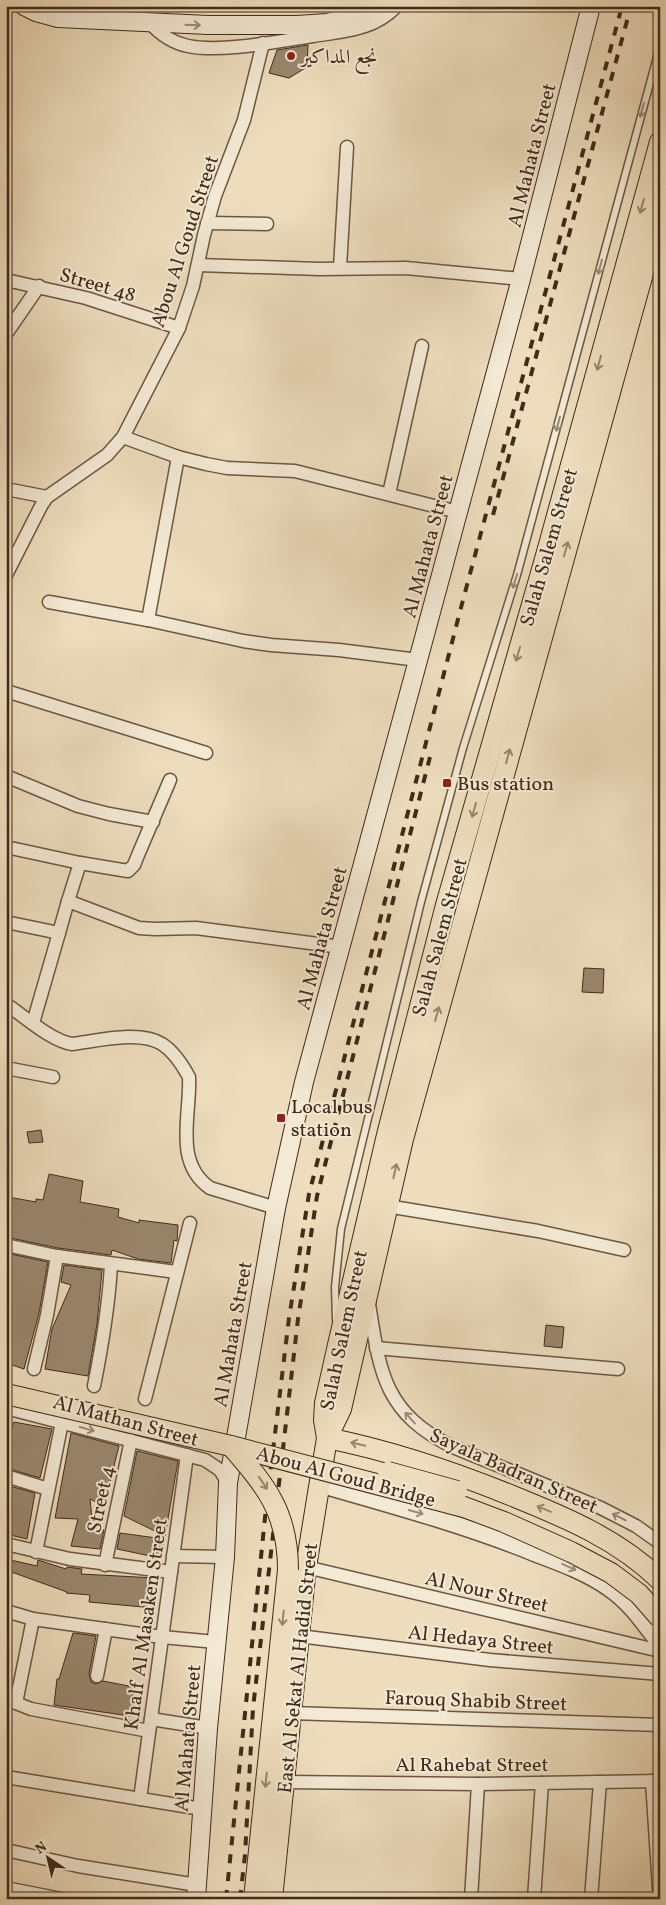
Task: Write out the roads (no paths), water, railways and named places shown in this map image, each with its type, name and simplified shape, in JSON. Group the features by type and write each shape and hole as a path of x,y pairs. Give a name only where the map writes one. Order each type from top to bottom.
{"main road":[{"path":"24,6 36,12 58,18 257,26 327,23 356,16 382,6"},
{"name":"Al Mahata Street","path":"196,1892 208,1728 224,1557 228,1483 276,1208 304,1082 522,279 591,6"},
{"name":"Salah Salem Street","path":"327,1438 324,1420 325,1403 387,1135 446,905 547,552 660,142"},
{"name":"Salah Salem Street","path":"327,1438 342,1408 403,1139 660,212"},
{"name":"Abou Al Goud Bridge","path":"6,1381 269,1442 427,1482 469,1495 535,1521 605,1554 631,1571 660,1598"},
{"name":"Abou Al Goud Bridge","path":"6,1394 231,1446 443,1501 491,1517 571,1552 611,1573 624,1581 660,1618"},
{"name":"East Al Sekat Al Hadid Street","path":"272,1899 299,1636 297,1568 319,1484 327,1438"},
{"name":"Sayala Badran Street","path":"327,1438 355,1443 428,1464 568,1519 624,1551 660,1580"},
{"path":"231,1446 260,1478 270,1494 285,1532 288,1552 297,1568 254,1899"}],"street":[{"path":"150,23 166,36 186,46 209,48 263,43 364,27 378,21 398,6"},
{"name":"Abou Al Goud Street","path":"6,575 11,555 47,497 107,455 123,437 178,328 191,293 207,223 244,120 263,43"},
{"path":"340,268 347,147"},
{"path":"207,223 267,224"},
{"path":"198,265 406,268 522,279"},
{"name":"Street 48","path":"6,280 86,298 178,328"},
{"path":"6,334 39,286"},
{"path":"389,494 422,346"},
{"path":"123,437 178,457 227,468 295,471 458,512"},
{"path":"148,620 178,457"},
{"path":"6,489 47,497"},
{"path":"49,602 148,620 243,641 418,660"},
{"path":"6,691 206,753"},
{"path":"6,776 78,806 153,822"},
{"path":"6,847 128,871 134,865 170,780"},
{"path":"33,1023 80,863"},
{"path":"68,901 139,928 155,930 196,928 341,947"},
{"path":"6,922 59,932"},
{"path":"7,1007 65,1043 72,1044 127,1038 153,1040 162,1044 172,1052 189,1077 187,1153 201,1182 210,1188 276,1208"},
{"path":"6,1068 53,1076"},
{"path":"387,1206 529,1229 624,1250"},
{"path":"145,1398 190,1223"},
{"path":"6,1245 57,1256 176,1272"},
{"path":"34,1369 47,1315 57,1256"},
{"path":"94,1386 103,1342 111,1264"},
{"name":"Sayala Badran Street","path":"368,1292 380,1369 389,1390 401,1408 416,1424 434,1438 453,1447 601,1508 636,1526 660,1543"},
{"path":"376,1348 618,1369"},
{"name":"Al Mathan Street","path":"6,1408 205,1460 220,1470 228,1483"},
{"path":"36,1552 62,1422"},
{"name":"Street 4","path":"105,1565 131,1440"},
{"name":"Khalf Al Masaken Street","path":"140,1799 187,1455"},
{"path":"6,1476 48,1488"},
{"path":"319,1484 483,1533 548,1558 594,1579 622,1598 634,1609 660,1644"},
{"path":"6,1544 36,1552 105,1565 171,1572"},
{"path":"173,1556 224,1557"},
{"name":"Al Nour Street","path":"297,1568 660,1651"},
{"path":"6,1611 33,1619 162,1637 216,1642"},
{"path":"33,1619 11,1701 30,1709 150,1725 208,1728"},
{"path":"97,1676 106,1629"},
{"name":"Al Hedaya Street","path":"299,1636 490,1660 660,1674"},
{"name":"Farouq Shabib Street","path":"291,1713 660,1725"},
{"path":"6,1778 202,1809"},
{"path":"656,1781 659,1889"},
{"name":"Al Rahebat Street","path":"284,1782 478,1784 656,1781"},
{"path":"591,1898 600,1782"},
{"path":"534,1899 542,1783"},
{"path":"471,1899 478,1784"},
{"path":"6,1850 196,1892"},
{"path":"6,1888 61,1899"}],"lane":[{"path":"338,1345 335,1287 341,1229 421,902 463,748 517,575 660,46"}],"railway":[{"path":"226,1899 266,1508 289,1318 309,1194 463,600 622,6"},
{"path":"493,515 631,6"},
{"path":"240,1899 245,1855 253,1708 298,1319 317,1196 430,757"}],"place":[{"name":"نجع المداكير","path":"291,56"},
{"name":"Bus station","path":"447,783"},
{"name":"Local bus station","path":"281,1118"}]}
